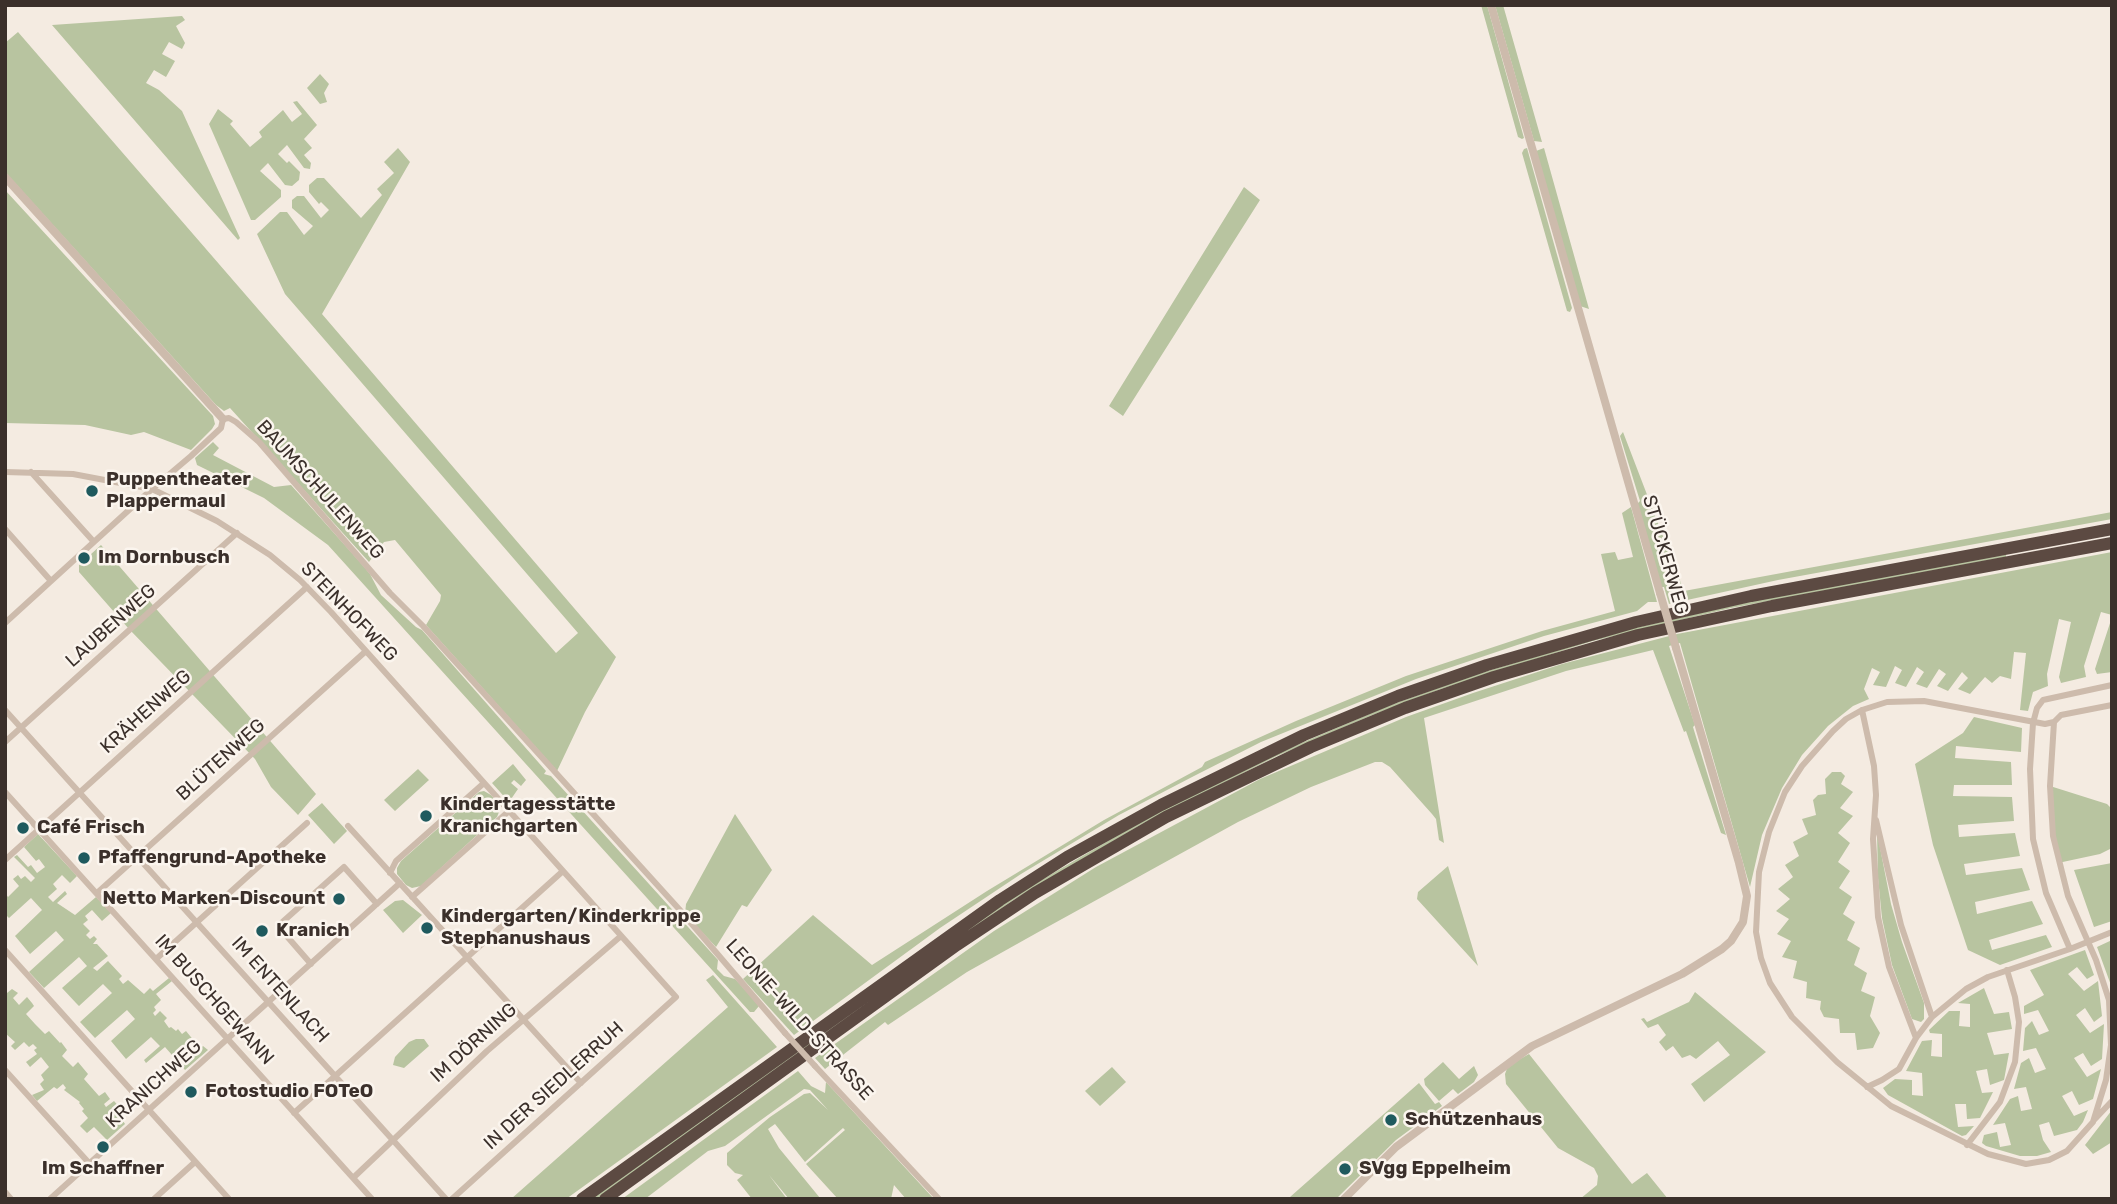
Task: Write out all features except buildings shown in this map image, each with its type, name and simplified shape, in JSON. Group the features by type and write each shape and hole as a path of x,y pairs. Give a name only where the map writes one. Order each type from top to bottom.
{"highway":[{"path":"582,1199 1000,900 1068,857 1161,805 1304,735 1398,696 1475,669 1636,621 1751,596 2112,529"},
{"path":"605,1199 957,945 1035,893 1166,817 1321,742 1405,708 1494,677 1639,635 1762,608 2112,543"}],"street":[{"name":"STÜCKERWEG","path":"1344,1199 1387,1156 1427,1123 1532,1046 1655,989 1722,949 1736,934 1747,911 1747,896 1739,863 1490,5"},
{"name":"BAUMSCHULENWEG","path":"5,177 223,418 236,422 259,442 390,593 552,769"},
{"path":"5,623 218,431 223,418"},
{"name":"STEINHOFWEG","path":"5,472 73,474 152,489 237,533 270,555 307,587 366,651 676,997"},
{"path":"31,472 94,542"},
{"path":"5,529 51,581"},
{"name":"LAUBENWEG","path":"5,742 237,533"},
{"name":"KRÄHENWEG","path":"5,860 307,587"},
{"name":"BLÜTENWEG","path":"97,893 366,651"},
{"path":"2070,950 2046,892 2033,839 2030,769 2034,723 2037,708 2043,700 2112,685"},
{"path":"2054,722 2034,723 1924,701 1887,702 1861,710 1846,719 1814,750 1785,792 1769,832 1759,872 1756,932 1770,983 1786,1008 1811,1038 1891,1106 1967,1144 2016,1163 2037,1163 2067,1151 2112,1101"},
{"path":"2093,1122 2106,1080 2111,1045 2109,1000 2088,941 2068,896 2053,835 2050,786 2054,722 2061,715 2112,705"},
{"name":"IM ENTENLACH","path":"5,710 446,1199"},
{"path":"1861,710 1874,766 1873,839 1878,917 1889,967 1916,1038"},
{"name":"LEONIE-WILD-STRASSE","path":"552,769 785,1032 939,1199"},
{"path":"390,873 396,861 484,783"},
{"name":"IM BUSCHGEWANN","path":"5,792 372,1199"},
{"path":"412,897 509,811"},
{"path":"1875,818 1901,925 1932,1017"},
{"path":"156,959 307,823"},
{"path":"348,827 581,1083"},
{"path":"311,964 278,926 344,867 377,904"},
{"path":"294,1113 563,871"},
{"name":"KRANICHWEG","path":"50,1199 400,883"},
{"path":"1867,1087 1899,1069 1916,1038 1932,1017 1966,989 2007,970 2070,950 2112,932"},
{"name":"IM DÖRNING","path":"353,1178 392,1139 621,936"},
{"path":"5,950 229,1199"},
{"path":"1967,1144 2000,1102 2015,1062 2019,1022 2007,970"},
{"name":"IN DER SIEDLERRUH","path":"452,1199 676,997"},
{"path":"5,1070 89,1163"},
{"path":"154,1199 195,1162"},
{"path":"5,1192 11,1199"}],"green space":[{"path":"1481,5 1487,5 1524,138 1522,139 1518,137"},
{"path":"1495,5 1503,5 1542,142 1534,141"},
{"path":"182,16 185,20 176,26 185,43 182,49 169,42 162,54 175,61 166,77 154,70 146,83 159,90 182,111 240,238 238,240 52,25"},
{"path":"18,32 556,653 578,633 285,294 257,234 280,212 287,212 304,235 313,226 292,208 292,200 297,196 304,196 321,218 329,210 321,202 319,204 309,192 309,185 317,178 324,178 361,218 382,195 377,189 394,173 384,162 398,148 410,162 322,314 616,657 585,712 557,771 426,625 441,595 395,540 384,542 369,562 230,408 224,411 216,405 5,172 5,43"},
{"path":"320,74 329,84 324,93 327,102 320,104 307,88"},
{"path":"297,101 317,125 304,139 312,148 304,155 311,163 310,169 304,168 287,145 278,154 300,172 299,180 292,186 285,185 268,163 260,171 281,190 281,197 255,220 251,220 209,124 218,109 233,121 230,124 250,147 262,137 259,132 283,110 292,122 302,114 293,102"},
{"path":"1527,148 1572,308 1570,312 1567,311 1522,153"},
{"path":"1544,148 1589,309 1580,306 1536,151"},
{"path":"1244,187 1260,200 1123,416 1109,406"},
{"path":"5,190 213,416 215,424 212,429 191,450 144,432 131,435 85,425 5,423"},
{"path":"1623,432 1684,591 2112,512 2112,519 1778,580 1669,604 1664,587 1661,587 1637,504 1640,501 1620,436"},
{"path":"213,442 219,448 213,455 274,487 291,485 370,574 381,595 422,630 546,771 544,774 551,776 718,960 717,969 724,976 735,979 752,997 759,1006 754,1012 750,1012 328,545 264,498 197,465 195,458"},
{"path":"1631,507 1657,602 1648,602 1637,611 1544,636 1416,679 1261,742 1119,815 1021,874 940,928 794,1035 743,979 813,915 872,965 987,891 1104,820 1202,767 1205,762 1406,676 1542,631 1615,611 1601,554 1615,552 1618,560 1633,557 1622,513"},
{"path":"101,545 316,794 298,815 271,787 255,759 129,629 79,572 79,565"},
{"path":"2112,552 2112,615 2101,612 2084,666 2086,677 2061,683 2059,677 2071,622 2059,619 2047,674 2048,686 2033,692 2028,711 2020,710 2026,653 2014,652 2011,679 2000,676 1992,683 1985,677 1970,694 1958,689 1968,678 1962,672 1948,691 1937,686 1946,674 1939,669 1927,688 1916,684 1924,672 1917,667 1906,687 1895,683 1902,670 1895,666 1886,687 1873,685 1880,672 1872,668 1864,689 1869,699 1853,706 1828,726 1802,755 1782,788 1762,835 1750,887 1680,643 1669,646 1726,835 1721,833 1686,731 1684,732 1653,650 1566,671 1424,718 1444,843 1439,840 1436,819 1432,814 1390,767 1382,762 1375,762 1311,787 1238,822 1042,930 967,972 888,1025 885,1022 825,1069 815,1058 994,931 1096,867 1260,779 1406,717 1562,664 1677,634"},
{"path":"2006,554 2006,557 1731,608 1593,641 1441,689 1277,756 1142,824 1015,899 933,955 596,1199 591,1199 939,947 1026,889 1156,813 1278,753 1388,706 1471,676 1617,632 1753,601"},
{"path":"2112,617 2112,672 2097,674 2095,669"},
{"path":"1974,717 2022,728 2021,752 1956,746 1955,758 2011,762 2012,785 1954,785 1953,796 2012,797 2014,821 1958,825 1959,837 2015,833 2020,856 1964,864 1966,875 2022,868 2030,890 1975,902 1977,914 2032,901 2043,924 1989,940 1992,950 2046,935 2052,947 2000,965 1968,950 1933,845 1915,764 1963,733"},
{"path":"513,764 526,780 521,786 514,780 511,783 518,789 509,802 492,783"},
{"path":"418,769 429,780 395,811 384,800"},
{"path":"1832,772 1841,772 1845,776 1841,784 1853,792 1840,808 1853,816 1838,833 1850,843 1838,862 1850,871 1839,888 1852,897 1843,914 1855,922 1847,940 1860,948 1854,965 1867,973 1861,991 1875,997 1870,1016 1880,1033 1873,1048 1857,1050 1855,1033 1840,1033 1839,1019 1824,1017 1820,1009 1821,1001 1806,998 1807,982 1793,978 1797,961 1782,957 1791,941 1777,934 1789,919 1776,911 1790,899 1778,889 1793,877 1785,865 1799,856 1793,842 1808,834 1802,819 1816,815 1813,800 1818,795 1826,794 1825,779"},
{"path":"2050,786 2110,807 2112,848 2100,854 2058,863"},
{"path":"484,791 498,803 497,817 421,886 412,888 406,885 397,874 401,861 479,792"},
{"path":"322,803 347,831 334,844 308,815"},
{"path":"735,814 772,870 747,907 742,905 716,947 685,914 686,904"},
{"path":"1877,832 1891,904 1924,1003 1924,1019 1921,1022 1912,1019 1892,965 1882,918"},
{"path":"38,834 77,876 70,883 62,875 53,884 57,889 48,897 53,902 65,891 67,894 57,903 75,915 96,897 111,913 102,921 92,910 85,916 88,920 83,924 90,931 86,935 90,939 94,936 97,939 93,944 97,944 108,956 93,968 97,971 108,961 122,976 119,979 123,984 128,980 144,994 150,988 153,991 169,978 172,981 156,994 161,1000 154,1007 156,1010 153,1013 155,1016 160,1011 167,1018 164,1021 169,1028 176,1031 178,1029 182,1034 186,1031 195,1042 191,1046 196,1052 203,1046 208,1050 185,1070 165,1047 146,1063 144,1060 160,1046 151,1037 126,1059 111,1041 135,1019 127,1010 95,1038 80,1022 112,993 103,984 79,1006 62,988 87,966 79,957 44,988 29,972 64,940 56,931 30,954 15,936 42,910 31,898 9,918 5,914 5,893 8,897 19,886 13,879 18,875 21,879 25,876 31,882 35,878 14,857 17,855 37,873 45,867 24,847"},
{"path":"2112,863 2112,921 2094,927 2074,870"},
{"path":"1448,866 1478,966 1417,899 1418,892"},
{"path":"403,900 422,915 403,933 383,910 395,901"},
{"path":"2112,940 2112,988 2097,947"},
{"path":"2085,950 2094,975 2087,979 2077,967 2068,974 2084,991 2098,981 2102,1016 2094,1022 2085,1008 2076,1015 2090,1033 2104,1024 2102,1059 2091,1066 2083,1053 2074,1058 2087,1077 2101,1069 2093,1099 2079,1105 2072,1091 2062,1096 2074,1116 2088,1110 2083,1122 2077,1130 2054,1136 2049,1122 2039,1125 2043,1140 2051,1152 2037,1156 2020,1156 1986,1146 1982,1143 1984,1135 1997,1132 2000,1147 2011,1145 2005,1123 1993,1125 2010,1099 2018,1096 2021,1111 2032,1109 2026,1087 2014,1089 2021,1063 2029,1058 2035,1073 2046,1069 2036,1048 2023,1051 2025,1028 2032,1021 2039,1035 2049,1031 2038,1010 2024,1014 2024,1006 2044,995 2030,970"},
{"path":"713,975 777,1047 566,1199 511,1199 728,1007 706,980"},
{"path":"1984,988 1994,1014 2009,1012 2012,1029 1987,1033 1994,1055 2009,1053 2004,1080 1990,1085 1987,1069 1976,1071 1982,1093 1993,1092 1980,1118 1967,1119 1966,1104 1955,1104 1958,1127 1974,1126 1962,1136 1888,1095 1883,1088 1895,1079 1912,1080 1912,1095 1923,1096 1922,1073 1906,1071 1922,1041 1932,1040 1931,1056 1942,1057 1942,1034 1930,1033 1929,1030 1949,1011 1960,1011 1959,1026 1970,1027 1970,1004 1958,1003"},
{"path":"12,989 18,993 13,998 19,1005 27,997 32,1003 34,1006 26,1014 45,1034 49,1031 61,1042 67,1050 62,1056 73,1067 78,1062 88,1074 84,1079 99,1096 105,1092 110,1099 104,1104 106,1107 114,1101 123,1111 120,1114 125,1119 125,1124 107,1140 94,1127 87,1133 80,1126 88,1118 82,1111 84,1109 80,1102 64,1090 66,1088 63,1084 57,1089 54,1087 37,1101 32,1095 44,1090 40,1084 44,1080 41,1075 49,1067 41,1057 30,1067 26,1062 37,1054 34,1050 37,1048 33,1044 29,1047 24,1042 15,1050 11,1046 15,1042 5,1033 5,990 7,993"},
{"path":"1695,992 1766,1052 1704,1102 1691,1084 1730,1055 1718,1041 1696,1059 1690,1055 1682,1058 1673,1046 1666,1051 1659,1042 1666,1035 1658,1024 1648,1028 1641,1019 1644,1018 1647,1022 1689,1002"},
{"path":"424,1039 429,1046 404,1068 393,1065 395,1057 409,1042"},
{"path":"1529,1054 1632,1184 1647,1173 1668,1199 1580,1199 1597,1185 1598,1176 1594,1168 1558,1148 1506,1084 1508,1066"},
{"path":"1443,1062 1459,1079 1474,1066 1478,1075 1474,1082 1458,1094 1453,1089 1439,1101 1425,1085 1424,1079"},
{"path":"1112,1067 1126,1082 1100,1106 1085,1091"},
{"path":"798,1071 811,1086 825,1093 826,1082 934,1199 906,1199 894,1185 891,1199 838,1199 806,1164 845,1130 843,1128 805,1162 775,1124 768,1129 779,1148 820,1198 789,1199 769,1175 787,1199 752,1199 737,1180 743,1175 735,1173 727,1165 727,1153 770,1117 804,1094 810,1093 828,1110 810,1090 804,1089 725,1146 708,1151 645,1199 622,1199"},
{"name":"SVgg Eppelheim","path":"1419,1083 1435,1104 1439,1102 1442,1106 1396,1140 1336,1199 1290,1197"},
{"path":"2112,1110 2112,1142 2093,1154 2085,1145"}],"place":[{"name":"Puppentheater Plappermaul","path":"92,491"},
{"name":"Im Dornbusch","path":"84,558"},
{"name":"Kindertagesstätte Kranichgarten","path":"426,816"},
{"name":"Café Frisch","path":"23,828"},
{"name":"Pfaffengrund-Apotheke","path":"84,858"},
{"name":"Netto Marken-Discount","path":"339,899"},
{"name":"Kindergarten/Kinderkrippe Stephanushaus","path":"427,928"},
{"name":"Kranich","path":"262,931"},
{"name":"Fotostudio FOTeO","path":"191,1092"},
{"name":"Schützenhaus","path":"1391,1120"},
{"name":"Im Schaffner","path":"103,1147"},
{"name":"SVgg Eppelheim","path":"1345,1169"}]}
